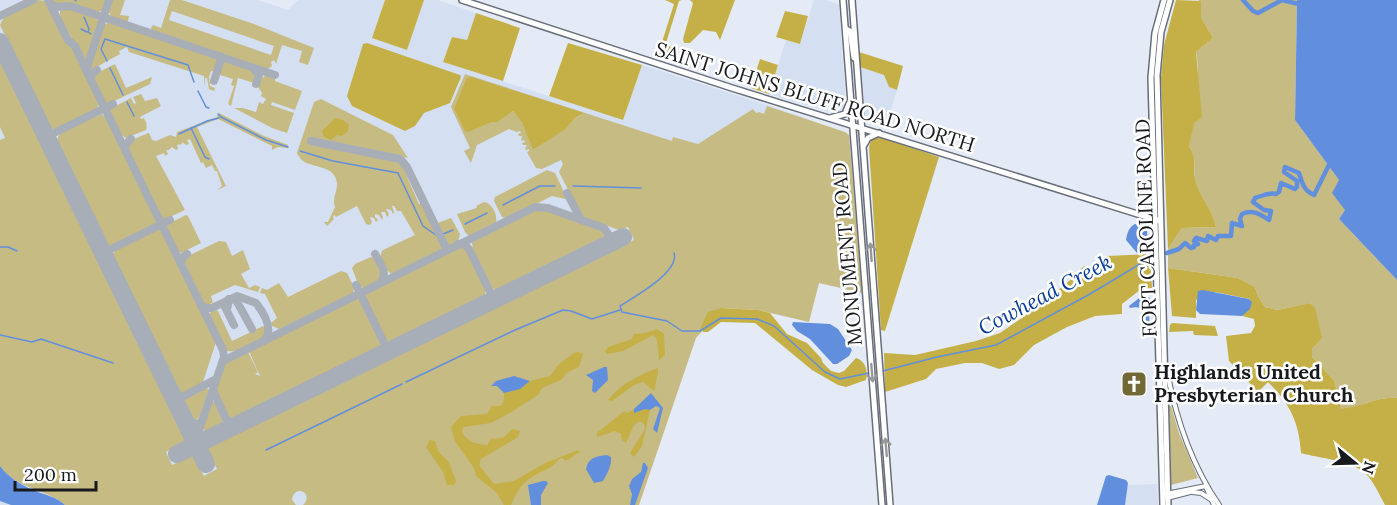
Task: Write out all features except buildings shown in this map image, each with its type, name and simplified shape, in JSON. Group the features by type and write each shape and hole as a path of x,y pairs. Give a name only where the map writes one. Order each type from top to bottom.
{"main road":[{"name":"SAINT JOHNS BLUFF ROAD NORTH","path":"464,0 828,118 1158,221"},
{"name":"MONUMENT ROAD","path":"843,0 882,505"},
{"name":"MONUMENT ROAD","path":"852,0 890,505"},
{"name":"FORT CAROLINE ROAD","path":"1164,0 1155,33 1152,57 1154,199 1158,221 1165,364"},
{"name":"FORT CAROLINE ROAD","path":"1159,374 1157,67 1161,32 1170,0"},
{"path":"853,14 850,25 846,29 850,31 851,49 857,63"},
{"path":"828,118 844,114 850,99"},
{"path":"863,147 868,138 880,133"},
{"path":"1135,213 1146,212 1154,199"},
{"path":"866,292 874,291"},
{"path":"1165,364 1165,498"},
{"path":"1159,374 1162,376 1166,398"},
{"path":"1159,374 1165,498 1168,505"}],"street":[{"name":"FORT CAROLINE ROAD","path":"1165,364 1182,431 1206,486 1219,505"},
{"name":"FORT CAROLINE ROAD","path":"1206,486 1213,503"},
{"path":"1165,498 1206,486"},
{"path":"1165,498 1198,488"},
{"path":"1191,492 1202,493 1213,503"}],"shaded area":[{"path":"0,0 258,0 288,10 298,0 385,0 372,38 407,49 424,0 438,0 476,13 467,40 443,62 623,120 642,65 817,123 416,505 0,505"},
{"path":"38,0 46,1 100,104 94,111 55,130 51,129 0,25 6,16"},
{"path":"51,0 107,0 103,10 98,12 68,3 56,5"},
{"path":"112,0 125,0 120,15 129,16 128,21 111,17 109,12"},
{"path":"170,0 182,0 254,24 314,48 308,65 299,62 302,51 282,45 276,64 274,60 271,62 272,66 266,70 153,32 151,28 153,25 161,28","holes":["172,11 274,46 271,55 169,20"]},
{"path":"385,0 424,0 407,50 372,38"},
{"path":"665,0 682,0 679,1 666,43 673,49 674,56 670,60 658,55 674,4"},
{"path":"690,0 735,0 720,40 716,32 703,30 690,43 684,43 683,39 693,3"},
{"path":"814,0 826,0 839,5 846,106 842,113 837,114 769,94 786,40 800,44"},
{"path":"1176,0 1201,1 1201,17 1213,38 1196,52 1202,117 1194,123 1189,146 1194,159 1197,185 1216,227 1182,228 1168,249 1161,78 1164,45"},
{"path":"1198,0 1297,0 1295,120 1339,180 1345,210 1339,219 1397,280 1397,398 1383,399 1341,410 1334,380 1312,357 1311,303 1278,310 1265,307 1255,287 1238,278 1168,268 1168,249 1182,228 1216,227 1197,185 1194,159 1189,146 1198,76 1196,52 1213,38 1201,17 1201,2"},
{"path":"66,8 95,17 99,22 85,62 60,17 60,11"},
{"path":"785,11 808,16 800,44 776,37"},
{"path":"476,13 520,28 503,81 443,62 452,37 467,40"},
{"path":"109,22 217,58 215,71 211,71 209,77 210,86 215,88 214,91 209,89 207,78 205,78 204,88 204,76 129,52 127,47 119,51 120,54 90,69 102,27"},
{"path":"367,43 460,75 450,103 424,113 415,126 405,131 352,106 347,96 363,44"},
{"path":"568,43 642,65 623,120 549,96"},
{"path":"859,52 903,66 897,90 889,87 884,75 860,67"},
{"path":"0,59 185,439 184,442 166,452 172,465 191,456 194,457 204,476 217,469 208,450 209,447 634,240 628,227 619,230 582,217 559,172 563,164 561,160 542,169 536,168 527,152 529,149 526,150 527,146 522,143 525,142 524,140 521,141 522,136 518,134 521,133 520,131 509,129 477,145 471,163 464,151 470,148 451,107 465,74 672,141 673,137 698,144 753,109 756,113 764,114 767,106 845,132 849,135 862,293 819,283 809,322 758,310 723,308 696,338 639,505 303,505 307,497 300,491 296,492 292,500 296,505 65,505 15,480 0,466 0,140 5,138 0,127","holes":["466,79 582,115 575,118 566,129 532,148 522,123 513,111 498,122 491,122 454,108"]},
{"path":"760,59 778,65 769,94 751,88"},
{"path":"224,61 249,69 256,74 254,83 238,78 231,106 228,104 234,86 231,85 233,79 220,75 219,72"},
{"path":"115,64 126,88 152,77 150,84 106,103 93,75"},
{"path":"860,67 884,75 889,87 897,90 886,127 866,121"},
{"path":"266,75 275,78 275,81 302,91 295,110 272,102 271,105 294,113 287,133 272,128 234,108 256,112 259,102 263,104 266,99 261,96 262,93 258,87 261,79"},
{"path":"471,77 583,114 575,118 566,129 534,149 522,123 513,111 498,122 491,122 468,132 465,131 454,108 466,79"},
{"path":"141,94 145,101 157,98 161,106 140,117 144,118 147,125 146,130 126,138 115,125 110,109 131,98 134,104 136,103 133,97"},
{"path":"321,99 393,135 408,158 312,139 311,143 404,161 412,174 407,177 419,204 422,204 432,225 451,218 460,234 458,242 392,274 382,263 381,253 415,235 401,211 397,211 392,206 393,214 391,210 386,209 389,214 387,217 385,212 381,212 382,220 379,215 375,214 378,220 376,222 370,217 372,222 370,225 366,224 357,206 336,217 334,215 334,219 327,226 324,222 328,222 335,207 337,186 334,174 302,161 297,153 314,102"},
{"path":"219,113 264,136 288,145 288,148 278,147 272,150 272,146 218,119 197,127 226,186 217,190 222,186 217,171 212,165 206,168 203,162 201,163 190,139 187,140 189,144 182,142 177,145 176,150 172,147 166,150 168,154 165,156 164,153 156,156 185,210 163,220 127,149 128,146 135,139 149,133 152,140 156,141 170,135 176,137 177,132 217,117"},
{"path":"102,114 110,123 157,221 154,226 111,246 108,245 57,140 60,132"},
{"path":"335,118 349,125 348,131 331,140 324,137 322,131"},
{"path":"881,137 939,157 885,331 881,330 869,147 871,140"},
{"path":"547,170 555,173 566,196 565,199 552,196 508,218 502,217 494,201 495,197"},
{"path":"484,202 494,210 496,223 469,236 457,214 477,208 476,206"},
{"path":"540,208 604,230 605,236 496,290 493,289 473,250 472,242"},
{"path":"186,215 201,243 181,253 176,249 166,227"},
{"path":"159,229 163,232 216,342 202,385 183,394 180,393 112,255 117,249"},
{"path":"219,241 226,242 232,256 243,250 250,269 241,274 249,288 255,285 260,287 258,292 235,285 211,296 213,303 206,305 202,302 184,261 186,257"},
{"path":"458,247 467,250 474,262 484,284 485,295 391,342 386,340 365,298 367,292"},
{"path":"1150,254 1152,288 1140,290 1122,304 1122,314 1095,316 1067,327 1034,345 1014,365 999,369 982,363 965,363 936,369 926,379 885,392 884,353 915,355 1000,333 1036,308 1084,266 1099,271 1107,256"},
{"path":"371,257 376,260 382,276 379,281 363,288 358,284 352,268 355,264"},
{"path":"1168,268 1238,278 1255,287 1265,307 1278,310 1310,303 1315,308 1322,338 1312,348 1312,357 1334,380 1341,409 1397,398 1397,505 1385,505 1371,480 1360,469 1301,453 1292,414 1282,398 1268,382 1258,392 1229,361 1226,336 1251,333 1255,326 1254,319 1242,316 1250,299 1215,292 1196,300 1196,318 1172,316"},
{"path":"341,271 347,273 354,287 353,294 279,329 272,326 271,323 277,318 265,294 260,293 262,288 267,290 279,283 288,297"},
{"path":"354,298 361,300 380,338 380,347 231,419 227,417 215,392 225,362 247,350 258,372 255,374 260,376 248,349"},
{"path":"722,308 770,313 787,334 807,343 831,371 839,373 844,371 856,358 862,361 866,367 866,380 846,387 838,385 812,370 755,323 721,322 708,332 703,332 703,329 700,329 708,312"},
{"path":"214,309 218,311 232,341 263,326 267,328 267,333 248,346 227,351 210,319 210,313"},
{"path":"1172,323 1215,326 1218,336 1194,335 1193,331 1169,332"},
{"path":"657,329 664,334 665,355 659,360 657,340 653,335 623,351 607,354 605,351 608,347 632,339 634,334"},
{"path":"578,352 583,354 579,367 568,372 561,380 542,388 538,395 491,423 463,427 462,432 469,440 487,445 491,439 503,438 512,429 520,431 518,437 481,459 479,465 494,484 514,481 545,463 578,450 580,452 566,461 560,459 531,478 522,485 511,505 504,505 497,493 476,476 474,468 455,441 451,427 461,416 487,414 492,406 501,406 504,393 520,389 530,381 550,376 559,364"},
{"path":"658,368 654,391 643,382 634,385 612,401 608,400 630,381"},
{"path":"205,388 209,389 199,418 194,420 184,400"},
{"path":"211,402 215,402 223,422 205,432 202,427"},
{"path":"1169,406 1171,406 1179,433 1198,478 1171,485"},
{"path":"634,409 634,413 645,409 650,410 642,446 634,457 630,453 645,429 644,424 640,421 634,425 626,443 622,440 621,434 615,431 597,437 597,433 624,411 628,413"},
{"path":"430,440 435,441 438,451 449,462 456,481 454,485 447,485 443,472 426,447"},
{"path":"1157,484 1158,505 1125,505 1125,492 1128,485"}],"water":[{"path":"1297,0 1397,0 1397,280 1339,219 1345,210 1332,193 1339,180 1295,120"},
{"path":"1135,224 1147,230 1148,246 1142,252 1137,253 1126,240 1129,230"},
{"path":"1198,291 1249,299 1252,302 1250,309 1242,316 1200,314 1196,310"},
{"path":"1143,295 1150,298 1149,327 1141,309 1129,306"},
{"path":"793,322 830,324 838,329 852,350 849,356 833,364 810,339 797,331 792,325"},
{"path":"607,367 608,380 595,393 592,391 593,380 586,375"},
{"path":"514,376 530,381 520,389 504,393 497,386 491,386 496,381"},
{"path":"651,393 663,408 657,433 653,429 660,408 656,406 650,410 645,409 634,413 634,409"},
{"path":"607,455 611,457 608,472 603,481 594,483 586,469 587,465 593,458"},
{"path":"643,463 648,468 635,505 630,505 632,494 629,486 632,479 641,472"},
{"path":"0,466 20,483 65,505 11,505 0,501"},
{"path":"1106,476 1126,480 1128,483 1125,505 1097,505"},
{"path":"543,481 548,483 541,495 541,505 531,505 528,485"}],"waterway":[{"path":"1243,0 1258,13 1282,0 1303,5"},
{"path":"84,17 88,32 91,34"},
{"path":"81,29 87,32"},
{"path":"107,61 101,49 105,39 188,65 194,82"},
{"path":"110,68 123,95"},
{"path":"198,91 206,107 209,108"},
{"path":"127,102 134,116"},
{"path":"218,114 266,140 288,147"},
{"path":"179,134 219,118"},
{"path":"191,128 205,157 209,159"},
{"path":"300,151 333,161 398,173 423,226 436,235"},
{"name":"Cowhead Creek","path":"1167,253 1179,249 1185,243 1191,248 1194,247 1198,244 1194,241 1196,238 1207,241 1208,236 1216,240 1218,236 1231,236 1232,223 1242,226 1240,219 1242,214 1256,213 1269,220 1271,211 1264,210 1253,202 1255,198 1279,192 1281,183 1295,189 1297,187 1297,181 1284,172 1285,167 1299,173 1306,189 1314,195 1331,161"},
{"path":"503,205 540,186 555,186"},
{"path":"573,186 641,188"},
{"path":"465,224 487,213"},
{"path":"443,234 453,230"},
{"path":"0,247 8,247 17,251"},
{"name":"Cowhead Creek","path":"674,253 674,260 663,276 620,306 622,312 667,321 682,331 700,331 721,318 757,319 774,326 825,372 840,379 869,373"},
{"name":"Cowhead Creek","path":"883,371 996,345 1090,294 1150,258"},
{"path":"406,382 515,330 563,310 592,319 620,310"},
{"path":"0,335 32,342 41,339 113,363"},
{"path":"266,450 402,384"}],"taxiway":[{"path":"0,16 33,0"},
{"path":"48,0 68,40 75,46 223,350 224,357 199,430 202,442"},
{"path":"87,72 109,0"},
{"path":"51,4 56,7 70,6 275,75"},
{"path":"214,81 220,56"},
{"path":"253,68 259,75 256,84"},
{"path":"91,80 92,74 97,70"},
{"path":"46,137 113,104"},
{"path":"125,149 131,139"},
{"path":"311,141 400,159 407,167 447,250"},
{"path":"567,193 581,220"},
{"path":"223,361 535,207 548,208 604,228 609,235 605,245"},
{"path":"103,253 170,220"},
{"path":"458,244 465,245 469,249 494,300"},
{"path":"181,264 183,257 187,254"},
{"path":"375,254 384,275 381,282"},
{"path":"356,285 388,351"},
{"path":"201,305 212,308 237,296 256,303 268,324 266,338"},
{"path":"227,310 229,299 236,300 252,329"},
{"path":"225,307 234,325"},
{"path":"171,393 182,397 216,379"},
{"path":"213,390 230,428"},
{"path":"187,424 201,423"}],"runway":[{"path":"0,42 206,464"},
{"path":"177,454 623,237"}],"place":[{"name":"Highlands United Presbyterian Church","path":"1134,384"}]}
